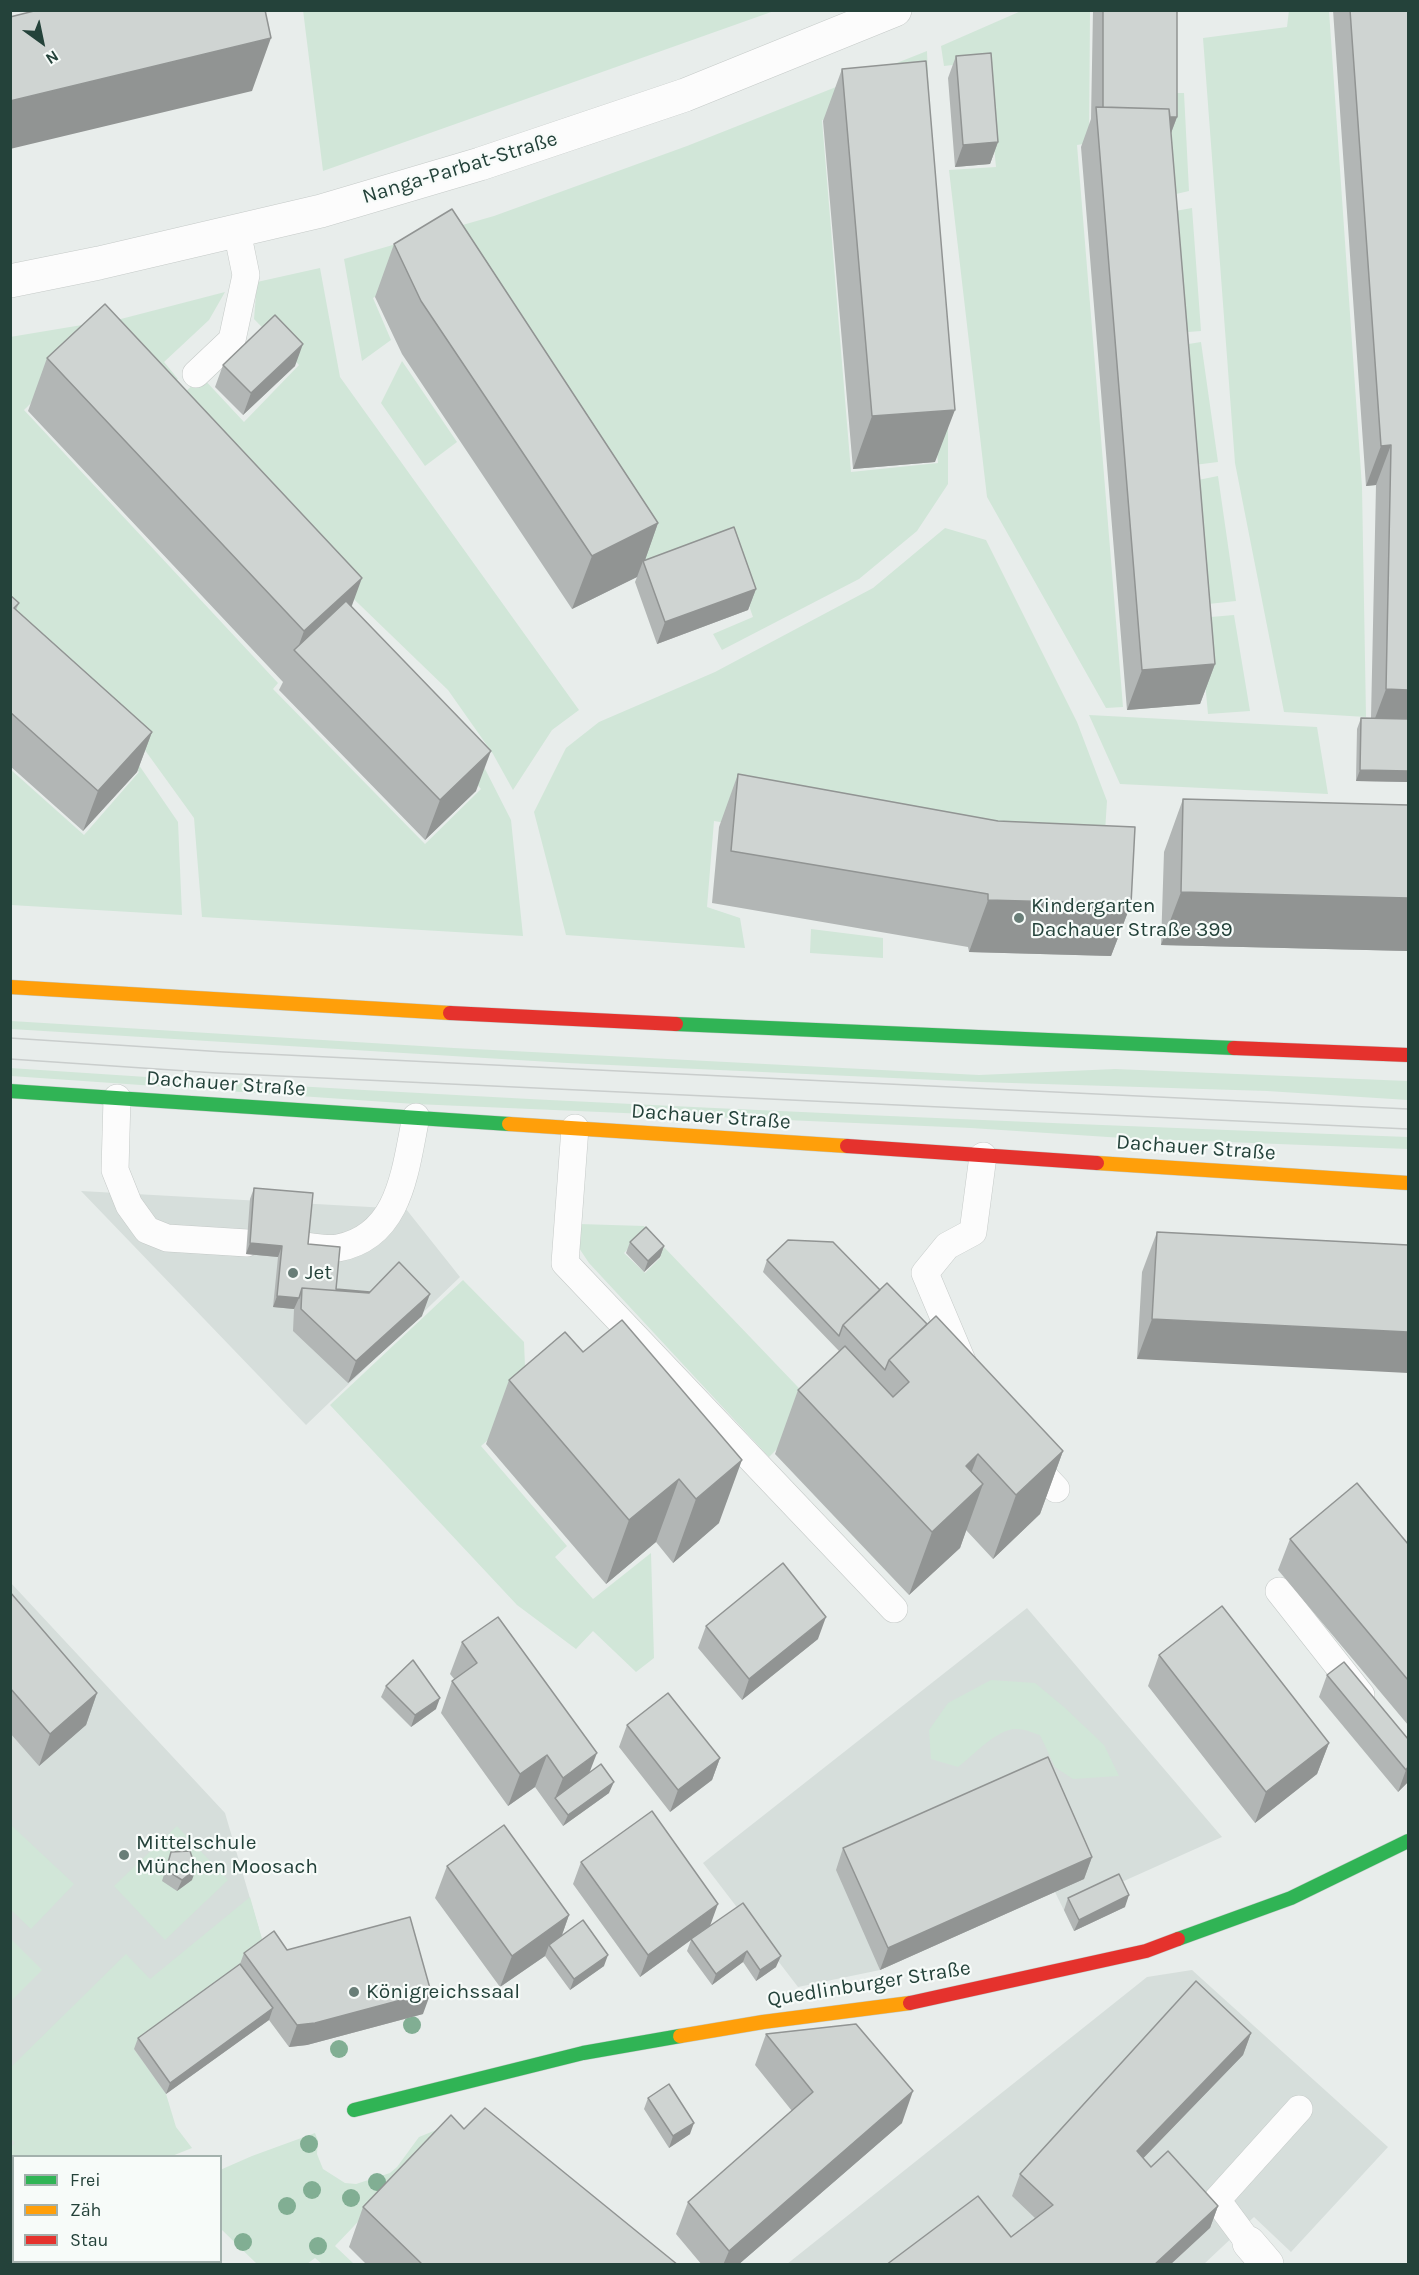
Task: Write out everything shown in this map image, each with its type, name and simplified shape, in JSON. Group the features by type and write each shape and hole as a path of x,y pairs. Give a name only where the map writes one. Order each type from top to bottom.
{"main road":[{"path":"10,987 544,1018 1408,1056"},
{"name":"Dachauer Straße","path":"10,1091 1408,1183"},
{"name":"Quedlinburger Straße","path":"354,2110 583,2053 763,2022 894,2006 1146,1951 1291,1898 1408,1841"}],"street":[{"name":"Nanga-Parbat-Straße","path":"10,281 99,263 321,211 490,161 685,95 895,10"}],"lane":[{"path":"196,374 232,340 246,275 237,231"},
{"path":"117,1098 115,1170 129,1205 147,1230 167,1238 247,1243"},
{"path":"305,1246 337,1248 369,1237 388,1215 401,1189 416,1117"},
{"path":"575,1128 564,1263 894,1609"},
{"path":"965,1392 966,1371 925,1273 947,1246 973,1232 983,1156"},
{"path":"1010,1440 1056,1489"},
{"path":"1280,1591 1376,1713"},
{"path":"1258,2254 1216,2200 1299,2109"}],"shaded area":[{"path":"81,1191 406,1209 460,1277 306,1425"},
{"name":"Mittelschule München Moosach","path":"11,1583 225,1813 266,1953 134,2049 166,2094 12,2155 11,2210"},
{"path":"1027,1608 1222,1837 1115,1885 1125,1907 1074,1931 1055,1892 880,1970 798,1987 703,1863"},
{"path":"1192,1970 1388,2147 1291,2252 1254,2217 1204,2264 787,2264 1147,1977"}],"green space":[{"path":"303,10 774,10 774,11 323,171"},
{"path":"1289,10 1329,11 1362,487 1366,717 1284,712 1235,463 1203,38 1287,27"},
{"path":"1021,11 1090,11 1089,143 1077,145 1123,707 1106,708 987,497 949,170 996,167 986,61 944,66 941,46"},
{"path":"927,51 933,196 908,112 822,120 851,472 938,463 931,390 948,389 948,484 917,531 859,579 722,650 713,634 753,617 727,543 641,574 434,260 373,298 391,340 362,361 344,259 494,216 687,146"},
{"path":"1171,93 1184,93 1189,191 1163,197"},
{"path":"1192,208 1201,331 1175,333 1164,213"},
{"path":"320,268 340,377 579,710 552,730 513,790 493,754 448,690 273,521 168,407 202,377 244,422 299,365 254,319 257,282"},
{"path":"225,292 209,320 164,362 178,379 158,394 117,320"},
{"path":"100,322 85,350 24,410 278,683 273,689 425,844 481,789 447,747 482,763 511,820 523,936 202,917 194,818 121,717 11,610 10,337"},
{"path":"1201,342 1218,462 1186,466 1176,346"},
{"path":"402,361 457,442 425,466 381,403"},
{"path":"1218,476 1236,601 1199,605 1188,482"},
{"path":"945,528 986,540 1077,722 1107,801 1104,847 947,859 714,821 707,907 740,918 745,948 566,935 534,812 566,748 599,722 715,672 873,588"},
{"path":"1234,615 1250,711 1208,714 1199,618"},
{"path":"1089,715 1317,727 1328,794 1120,784"},
{"path":"119,736 178,822 182,915 11,905 10,769 84,835 139,772 112,743"},
{"path":"811,929 883,938 883,958 810,953"},
{"path":"11,1021 454,1048 979,1075 1115,1069 1408,1081 1408,1100 1267,1091 980,1082 567,1063 11,1029"},
{"path":"10,1068 534,1099 1408,1137 1408,1149 1123,1138 971,1128 415,1104 11,1076"},
{"path":"579,1224 644,1226 652,1236 641,1236 624,1253 645,1273 661,1257 657,1252 663,1246 818,1408 769,1457 589,1263 577,1245"},
{"path":"463,1280 524,1342 526,1392 522,1411 481,1446 567,1546 555,1557 593,1599 651,1553 654,1658 636,1672 593,1631 576,1649 517,1605 330,1405"},
{"path":"991,1680 1035,1683 1104,1745 1119,1776 1073,1779 1055,1767 1040,1735 1020,1729 1001,1733 958,1767 931,1759 929,1730 948,1703"},
{"path":"10,1824 74,1884 31,1929 11,1910"},
{"path":"177,1826 228,1880 165,1940 114,1886"},
{"path":"250,1897 266,1953 134,2049 166,2094 176,2127 192,2148 174,2155 12,2155 11,2228 10,2148 15,2143 11,2139 11,2067 126,1954 150,1979"},
{"path":"11,1939 42,1970 11,2001"},
{"path":"441,2128 428,2148 335,2246 354,2264 322,2264 315,2258 307,2264 257,2264 222,2230 222,2169 315,2133 318,2141 317,2154 323,2169 345,2183 356,2184 390,2173 419,2137"},
{"path":"24,2263 152,2263 151,2264 21,2264"}],"building":[{"path":"38,10 265,10 271,38 10,101 10,17"},
{"path":"1103,10 1177,10 1177,117 1170,117 1169,109 1103,107"},
{"path":"1350,10 1408,10 1408,690 1386,689 1391,445 1381,446"},
{"path":"991,53 998,142 963,145 956,56"},
{"path":"926,61 955,410 872,416 842,69"},
{"path":"1096,107 1169,109 1215,664 1142,670"},
{"path":"452,209 658,523 592,556 421,301 394,244"},
{"path":"105,304 362,578 304,631 47,358"},
{"path":"275,315 303,344 251,393 223,365"},
{"path":"734,527 756,589 665,622 643,561"},
{"path":"10,595 19,603 14,608 152,732 98,791 10,712"},
{"path":"346,601 491,751 440,800 294,650"},
{"path":"1361,718 1408,719 1408,771 1360,770"},
{"path":"738,774 998,821 1135,827 1131,904 988,900 988,894 731,851"},
{"path":"1183,799 1408,805 1408,898 1181,892"},
{"path":"254,1188 313,1193 308,1244 340,1247 336,1289 370,1292 302,1288 299,1298 277,1296 282,1246 250,1243"},
{"path":"646,1227 664,1246 648,1261 630,1242"},
{"path":"1157,1232 1408,1245 1408,1332 1152,1319"},
{"path":"788,1240 833,1242 880,1290 843,1325 839,1336 767,1260"},
{"path":"399,1262 430,1294 356,1361 301,1309 302,1288 369,1293"},
{"path":"887,1283 927,1324 889,1360 885,1370 843,1325"},
{"path":"936,1316 1063,1451 1016,1495 978,1454 966,1466 983,1484 932,1532 798,1390 845,1346 893,1397 909,1382 889,1360"},
{"path":"622,1320 742,1460 696,1499 679,1479 629,1520 509,1380 565,1332 583,1352"},
{"path":"1357,1483 1408,1544 1408,1680 1290,1539"},
{"path":"783,1563 826,1617 749,1679 706,1626"},
{"path":"10,1592 97,1693 50,1734 10,1688"},
{"path":"1222,1606 1329,1743 1266,1792 1159,1655"},
{"path":"498,1617 597,1753 563,1778 547,1755 520,1774 452,1681 477,1663 462,1642"},
{"path":"413,1660 440,1698 415,1715 386,1686"},
{"path":"1344,1662 1408,1739 1408,1767 1406,1770 1327,1675"},
{"path":"668,1693 720,1758 678,1790 627,1725"},
{"path":"1048,1757 1092,1857 888,1948 843,1848"},
{"path":"601,1764 614,1782 568,1815 555,1798"},
{"path":"652,1811 718,1904 648,1955 581,1862"},
{"path":"504,1825 569,1915 512,1956 447,1866"},
{"path":"190,1851 196,1869 182,1880 166,1870 171,1852"},
{"path":"1119,1874 1129,1895 1079,1920 1068,1898"},
{"path":"743,1903 781,1956 760,1970 747,1951 716,1974 691,1939"},
{"path":"410,1917 431,1992 315,2023 297,2025 244,1953 274,1931 287,1950"},
{"path":"583,1920 608,1955 574,1979 549,1945"},
{"path":"240,1964 273,2008 170,2083 138,2038"},
{"path":"1196,1981 1251,2033 1137,2151 1151,2167 1168,2151 1218,2206 1154,2265 886,2265 978,2196 1011,2237 1053,2205 1020,2174"},
{"path":"856,2024 913,2091 729,2251 688,2202 813,2092 766,2034"},
{"path":"669,2084 694,2123 673,2136 648,2098"},
{"path":"485,2108 678,2265 423,2265 363,2207 451,2115 464,2129"}],"tram line":[{"path":"10,1038 224,1052 1408,1109"},
{"path":"10,1059 216,1073 1408,1129"}],"traffic: fast":[{"path":"676,1024 1234,1048"},
{"path":"10,1091 509,1124"},
{"path":"1178,1939 1291,1898 1408,1841"},
{"path":"354,2110 583,2053 680,2036"}],"traffic: slow":[{"path":"10,987 450,1013"},
{"path":"509,1124 847,1146"},
{"path":"1097,1163 1408,1183"},
{"path":"680,2036 763,2022 910,2003"}],"traffic: jam":[{"path":"450,1013 676,1024"},
{"path":"1234,1048 1408,1055"},
{"path":"847,1146 1097,1163"},
{"path":"910,2003 1146,1951 1178,1939"}],"place":[{"name":"Kindergarten Dachauer Straße 399","path":"1019,918"},
{"name":"Jet","path":"293,1273"},
{"name":"Mittelschule München Moosach","path":"124,1855"},
{"name":"Königreichssaal","path":"354,1992"}]}
